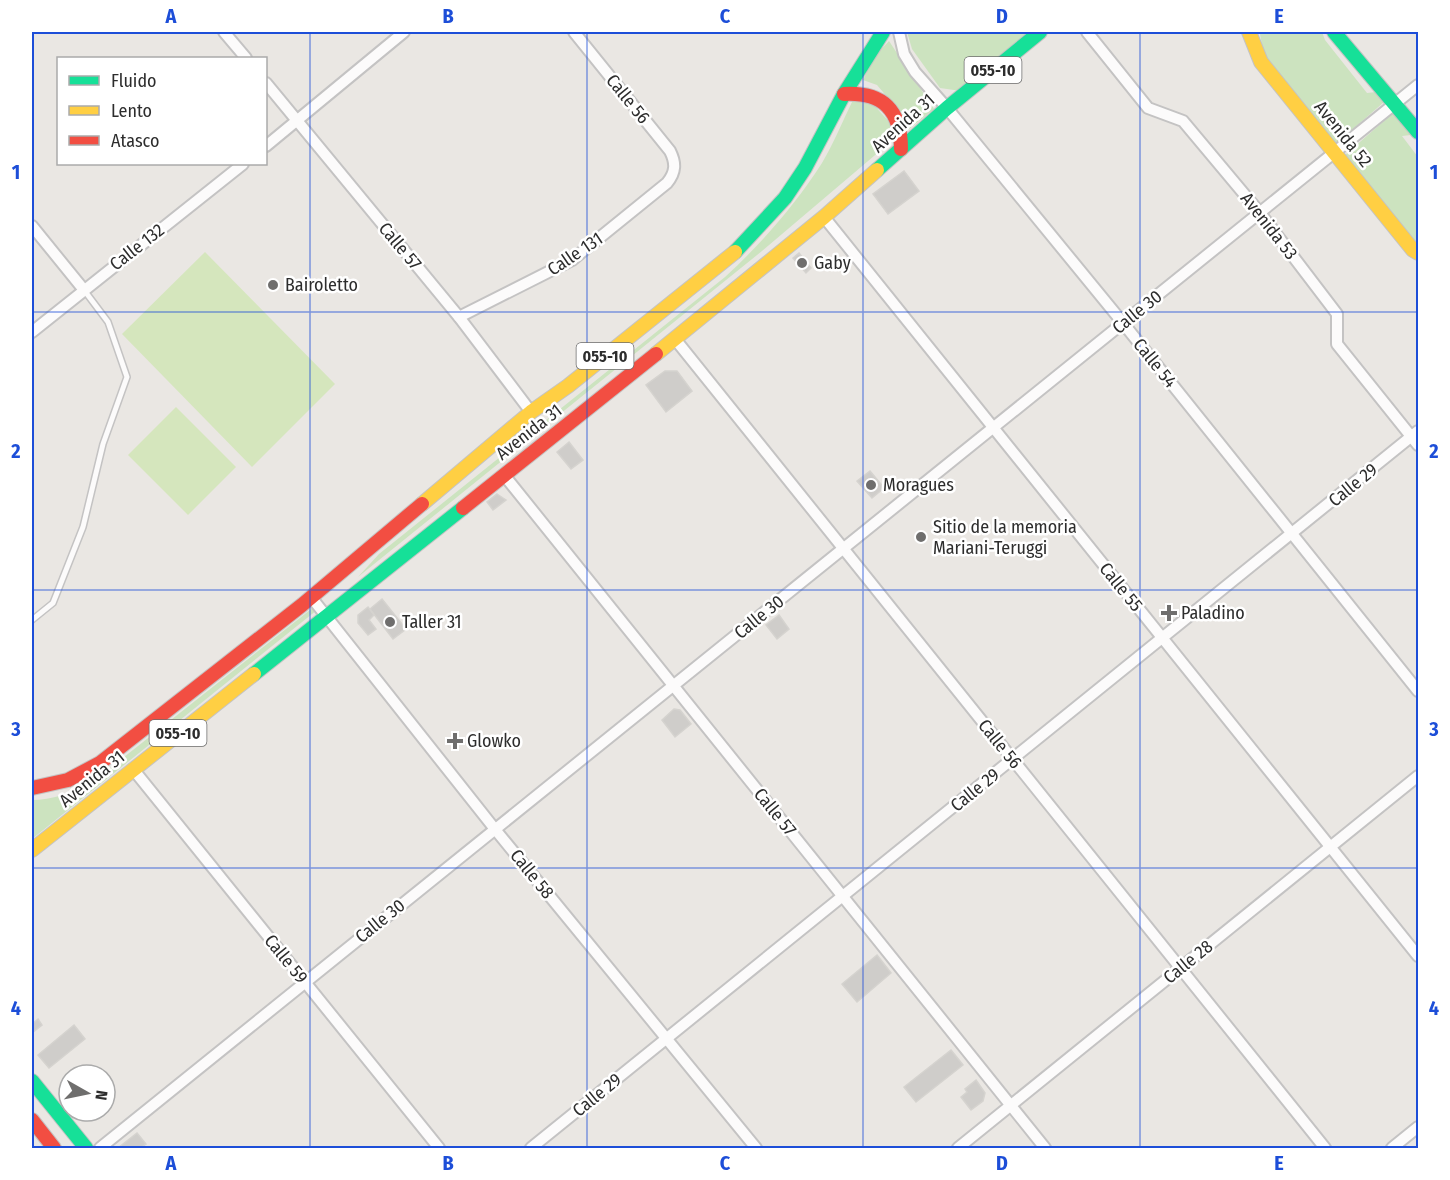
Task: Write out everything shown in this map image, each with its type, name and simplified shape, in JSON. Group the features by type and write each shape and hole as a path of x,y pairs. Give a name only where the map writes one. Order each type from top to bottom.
{"main road":[{"name":"Avenida 31","path":"32,788 60,783 80,776 100,763 311,597 531,411 568,386 730,257 785,198 805,168 844,94 883,32"},
{"name":"Avenida 31","path":"32,850 675,339 824,217 947,108 1040,32"},
{"name":"Avenida 52","path":"1249,32 1261,62 1413,250 1419,252"},
{"path":"1334,32 1419,132"},
{"path":"844,94 865,94 886,104 900,124 901,149"},
{"path":"32,1082 86,1149"},
{"path":"32,1120 54,1149"}],"street":[{"path":"224,32 245,57"},
{"path":"267,145 404,32"},
{"name":"Calle 56","path":"574,32 670,151 674,161 674,170"},
{"name":"Calle 54","path":"899,32 904,54 915,72 1123,324 1419,691"},
{"name":"Avenida 53","path":"1087,32 1148,108 1183,121 1260,213 1337,314 1337,344 1416,438"},
{"name":"Calle 57","path":"267,84 459,317 531,411"},
{"name":"Calle 30","path":"100,1149 494,828 1419,85"},
{"name":"Calle 132","path":"32,332 242,165"},
{"name":"Calle 131","path":"459,317 572,260 667,183 674,170"},
{"name":"Calle 55","path":"824,217 1419,956"},
{"path":"32,226 84,290"},
{"name":"Calle 56","path":"675,339 1325,1149"},
{"name":"Calle 29","path":"531,1149 1162,638 1416,438"},
{"name":"Calle 57","path":"504,475 1046,1149"},
{"name":"Calle 58","path":"311,597 494,828 756,1149"},
{"name":"Calle 59","path":"134,769 439,1149"},
{"name":"Calle 28","path":"958,1149 1419,776"},
{"path":"1392,1149 1419,1127"}],"lane":[{"path":"32,620 52,603 83,527 104,444 127,377 108,322 84,290"}],"green space":[{"path":"907,32 1033,32 961,91 940,88 912,49"},
{"path":"1258,32 1322,32 1325,40 1367,93 1376,92 1384,102 1336,144 1264,56"},
{"path":"889,41 934,109 908,130 906,119 877,85 863,80 875,56"},
{"path":"853,100 872,103 893,126 894,139 762,251 358,577 379,554 739,264 765,237 812,179"},
{"path":"1393,113 1411,135 1402,136 1418,157 1418,244 1345,155"},
{"path":"205,252 335,384 252,467 122,334"},
{"path":"176,407 236,467 188,515 128,455"},
{"path":"315,606 317,610 32,839 32,800 47,799 90,784"}],"building":[{"path":"904,171 919,191 888,214 873,194"},
{"name":"Gaby","path":"799,253 811,268 806,273 793,258"},
{"path":"665,371 677,371 692,391 666,412 646,385"},
{"path":"569,442 583,460 571,469 557,452"},
{"name":"Moragues","path":"870,471 884,488 872,498 857,481"},
{"path":"497,494 506,500 493,510 487,502"},
{"name":"Taller 31","path":"382,599 406,629 393,639 370,609"},
{"path":"368,607 374,615 369,620 376,629 368,635 358,623 358,615"},
{"path":"779,615 789,629 777,639 766,625"},
{"path":"674,709 680,710 691,724 675,737 662,720"},
{"path":"877,955 891,973 857,1002 842,984"},
{"path":"38,1019 42,1025 32,1033 32,1024"},
{"path":"74,1025 85,1039 49,1068 38,1055"},
{"path":"951,1050 963,1065 916,1102 904,1087"},
{"path":"976,1080 985,1093 983,1101 971,1110 961,1097 967,1092 965,1089"},
{"path":"137,1133 146,1144 140,1148 118,1148"}],"traffic: fast":[{"path":"735,252 785,198 805,168 844,94 883,32"},
{"path":"877,170 947,108 1040,32"},
{"path":"1334,32 1418,132"},
{"path":"254,674 463,508"},
{"path":"32,1081 86,1148"}],"traffic: slow":[{"path":"1249,32 1261,62 1413,250 1418,253"},
{"path":"656,354 824,217 877,170"},
{"path":"422,504 531,412 568,386 735,252"},
{"path":"32,850 254,674"}],"traffic: jam":[{"path":"844,94 869,96 887,106 898,124 901,149"},
{"path":"463,508 656,354"},
{"path":"32,788 68,780 100,763 302,605 422,504"},
{"path":"32,1120 54,1148"}],"place":[{"name":"Gaby","path":"802,263"},
{"name":"Bairoletto","path":"273,285"},
{"name":"Moragues","path":"871,485"},
{"name":"Sitio de la memoria Mariani-Teruggi","path":"921,537"},
{"name":"Paladino","path":"1169,613"},
{"name":"Taller 31","path":"390,622"},
{"name":"Glowko","path":"455,741"}]}
